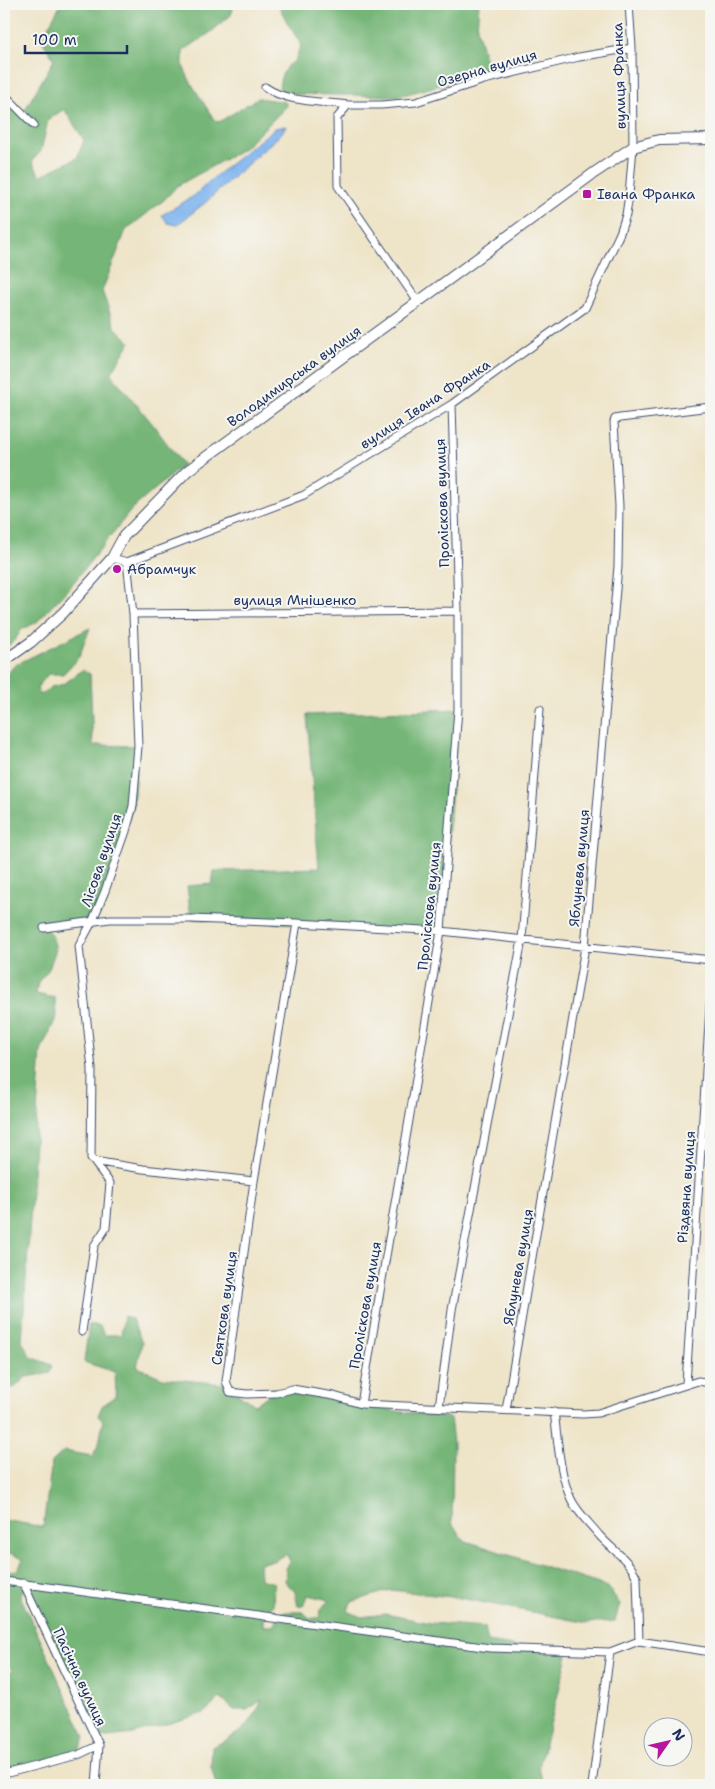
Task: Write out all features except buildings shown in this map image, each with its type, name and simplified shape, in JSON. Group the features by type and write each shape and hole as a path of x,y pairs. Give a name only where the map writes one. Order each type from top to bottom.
{"main road":[{"name":"Володимирська вулиця","path":"4,662 31,642 63,613 112,558 124,536 187,471 594,173 633,147 659,140 711,139"}],"street":[{"name":"вулиця Франка","path":"629,4 632,48 633,147"},
{"name":"Озерна вулиця","path":"265,86 274,93 289,97 348,105 416,102 484,80 579,57 632,48"},
{"path":"4,94 34,125"},
{"path":"348,105 337,118 338,186 418,302"},
{"name":"вулиця Івана Франка","path":"128,562 304,495 452,404 584,308 620,232 626,215 633,147"},
{"name":"Проліскова вулиця","path":"360,1404 441,932 458,708 458,611 452,404"},
{"name":"Яблунева вулиця","path":"506,1410 585,947 618,566 619,506 614,422 620,418 711,406"},
{"path":"112,558 128,562"},
{"name":"Лісова вулиця","path":"93,1161 91,1158 92,1069 79,946 93,920 118,854 133,806 138,746 133,614 128,562"},
{"name":"вулиця Мнішенко","path":"133,614 458,611"},
{"path":"439,1407 452,1310 522,940 540,709"},
{"path":"44,928 110,918 297,923 441,932 711,960"},
{"name":"Святкова вулиця","path":"297,923 254,1181 226,1381 230,1392 247,1394 276,1393 292,1389 334,1396 360,1404 598,1413 686,1384 698,1381 711,1383"},
{"name":"Різдвяна вулиця","path":"686,1384 711,992"},
{"path":"93,1161 143,1169 254,1181"},
{"path":"82,1332 94,1246 106,1228 110,1183 93,1161"},
{"path":"554,1412 563,1472 571,1499 601,1538 625,1559 637,1578 639,1641"},
{"path":"4,1581 490,1648 610,1652 639,1641 711,1652"},
{"name":"Пасічна вулиця","path":"23,1583 99,1745 96,1785"},
{"path":"592,1785 610,1652"},
{"path":"4,1774 78,1755 99,1745"}],"green space":[{"path":"61,4 231,4 233,9 231,15 211,32 183,51 183,66 191,83 215,121 219,122 258,98 285,102 287,106 243,149 177,186 164,200 126,230 102,291 115,327 130,342 111,374 151,422 183,465 132,509 69,588 37,622 21,630 15,640 4,649 4,97 23,113 54,60 43,42 47,29","holes":["64,109 84,140 77,158 40,176 32,161 41,151 48,120"]},
{"path":"278,4 479,4 477,29 489,72 399,96 290,94 279,88 281,77 287,66 295,61 301,44"},
{"path":"90,628 79,657 63,674 48,674 37,688 40,695 51,687 64,684 82,670 90,674 93,745 138,746 133,806 93,920 45,928 52,935 56,949 49,969 38,982 36,994 55,998 56,1018 41,1051 22,1341 31,1357 52,1365 50,1373 26,1377 14,1388 9,1386 8,1373 4,1373 4,678 15,665"},
{"path":"458,709 441,931 191,919 187,886 212,884 214,871 319,868 307,715"},
{"path":"124,1316 132,1319 142,1343 137,1367 163,1378 224,1384 255,1405 275,1390 347,1400 401,1412 450,1418 453,1443 452,1523 463,1540 608,1587 620,1604 615,1621 587,1623 460,1598 391,1590 351,1602 348,1611 361,1617 385,1614 430,1623 485,1627 488,1642 568,1655 539,1767 543,1785 216,1785 211,1766 212,1747 243,1729 253,1717 262,1700 247,1710 234,1710 220,1698 204,1713 133,1734 99,1738 93,1722 72,1685 23,1587 21,1598 85,1737 79,1751 4,1771 4,1682 10,1674 12,1667 4,1667 4,1568 13,1572 18,1569 23,1559 10,1553 4,1559 4,1520 43,1527 52,1462 64,1451 92,1456 99,1444 103,1421 98,1416 102,1406 116,1396 115,1372 84,1362 89,1324 100,1326 104,1335 121,1335","holes":["286,1554 290,1561 286,1569 285,1581 295,1592 298,1606 305,1604 308,1595 329,1600 320,1610 319,1618 310,1618 302,1612 282,1612 273,1626 263,1626 263,1613 273,1606 274,1583 260,1579 259,1563 273,1561"]}],"water":[{"path":"286,126 281,134 206,202 177,225 168,223 162,215 194,196 275,128"}],"place":[{"name":"Івана Франка","path":"587,194"},
{"name":"Абрамчук","path":"117,569"}]}
